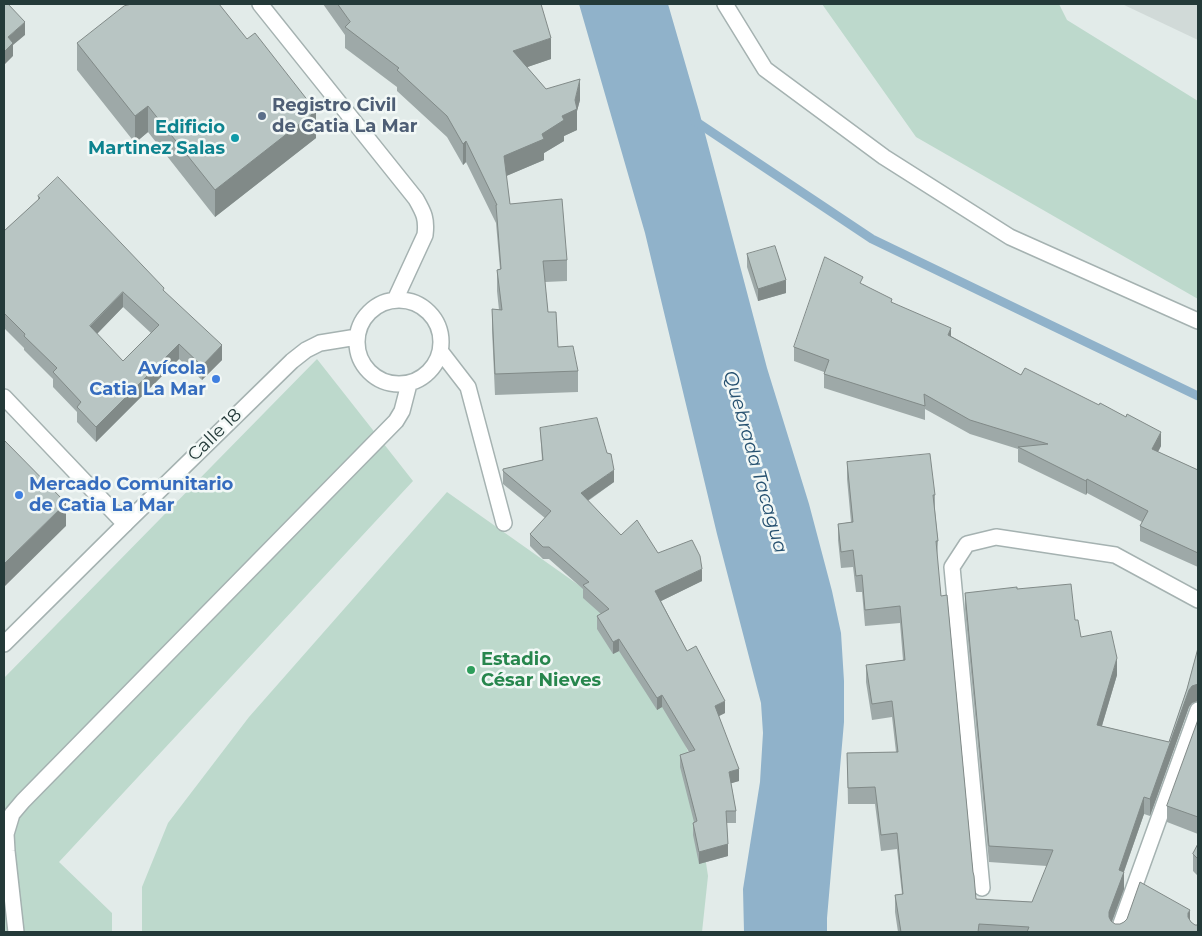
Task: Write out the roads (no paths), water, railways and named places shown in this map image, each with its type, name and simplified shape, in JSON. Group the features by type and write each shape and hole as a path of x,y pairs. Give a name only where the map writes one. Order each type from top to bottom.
{"street":[{"path":"260,4 416,199 424,212 427,224 425,235 395,300"},
{"path":"725,4 765,69 884,157 1010,237 1198,322"},
{"path":"395,300 408,301 422,306 440,328 442,340 441,352 437,363 430,373 420,380 409,384 397,385 383,382 371,375 362,364 358,351 357,337 361,324 369,312 381,304 395,300"},
{"name":"Calle 18","path":"4,644 292,361 306,350 320,343 357,337"},
{"path":"441,352 468,387 504,523"},
{"path":"16,932 6,834 12,814 396,421 402,412 409,384"},
{"path":"4,397 125,524"},
{"path":"982,888 952,567 967,544 996,537 1115,556 1198,600"},
{"path":"1118,932 1198,710"}],"water":[{"name":"Quebrada Tacagua","path":"579,4 668,4 699,111 767,368 809,504 841,633 844,681 844,722 827,932 744,932 743,889 760,782 763,733 761,703 717,534 645,233"}],"waterway":[{"path":"695,121 872,239 1198,396"}],"place":[{"name":"Registro Civil de Catia La Mar","path":"262,116"},
{"name":"Edificio Martinez Salas","path":"235,138"},
{"name":"Avícola Catia La Mar","path":"216,379"},
{"name":"Mercado Comunitario de Catia La Mar","path":"19,495"},
{"name":"Estadio César Nieves","path":"471,670"}]}
